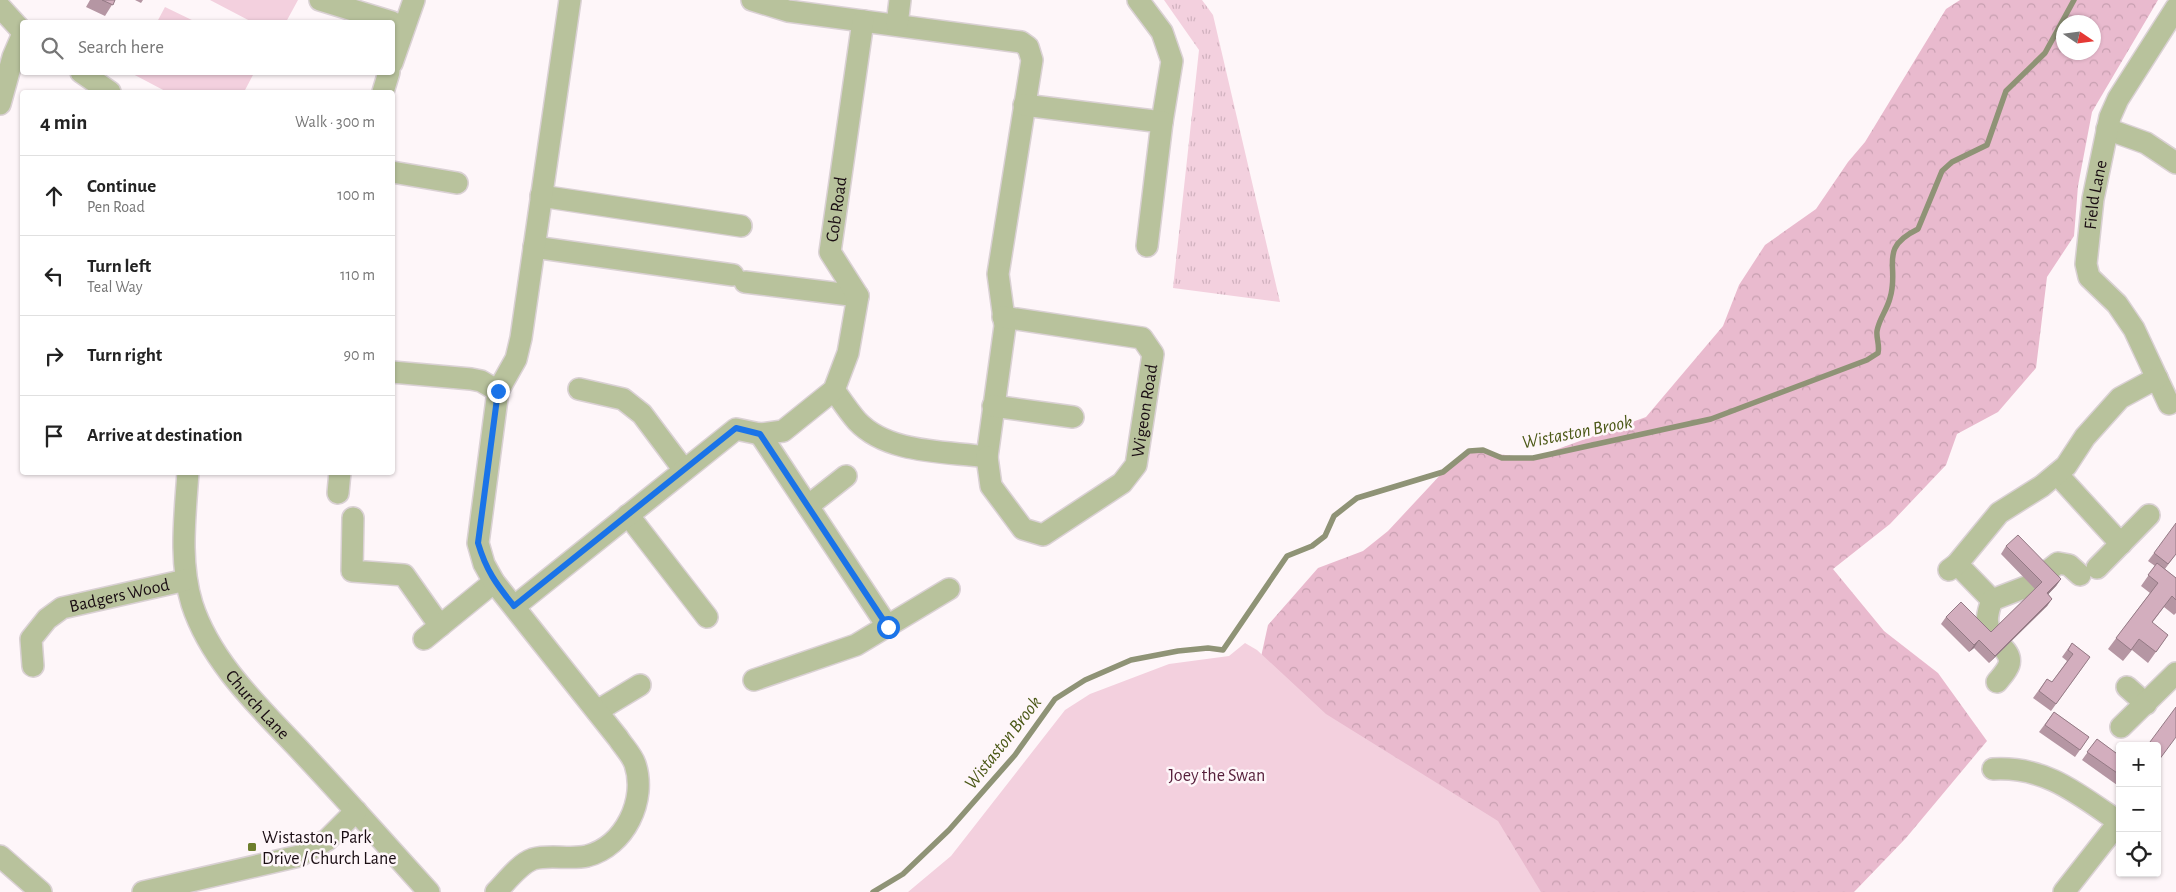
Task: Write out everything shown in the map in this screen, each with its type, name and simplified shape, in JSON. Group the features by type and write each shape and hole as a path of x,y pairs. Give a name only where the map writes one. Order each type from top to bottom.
{"street":[{"path":"320,0 383,20"},
{"path":"396,24 414,0"},
{"path":"496,892 522,866 533,859 586,856 616,838 630,821 636,803 638,786 634,763 598,711 494,582 484,564 478,543 498,391 516,359 570,0"},
{"path":"752,0 788,11 897,25 900,0"},
{"path":"1138,0 1162,32 1172,61 1162,122 1147,246"},
{"path":"0,7 20,29"},
{"name":"Field Lane","path":"2168,404 2126,315 2087,272 2087,250 2093,199 2107,129 2118,99 2176,8"},
{"name":"Cob Road","path":"858,296 830,252 863,21"},
{"name":"Wigeon Road","path":"897,25 1021,42 1031,52 1032,60 998,274 1003,317 1005,326 986,457 991,486 1023,529 1043,535 1122,484 1136,465 1153,354 1142,338 1003,317"},
{"path":"0,104 13,57 20,41"},
{"path":"84,75 107,90"},
{"path":"384,90 389,75"},
{"path":"1024,105 1162,122"},
{"path":"2107,129 2146,143 2176,163"},
{"path":"395,173 457,183"},
{"path":"542,196 741,226"},
{"path":"514,606 736,428 760,434 783,431 834,390 848,353 858,296 534,247"},
{"path":"395,372 471,379 481,381 498,391"},
{"path":"1992,600 1953,567 1999,514 2057,474 2072,459 2085,438 2120,398 2157,378"},
{"path":"579,390 623,399 642,414 684,470"},
{"path":"834,390 858,422 884,440 912,447 986,457"},
{"path":"993,406 1073,417"},
{"path":"760,434 888,627"},
{"path":"2057,474 2121,544"},
{"name":"Church Lane","path":"188,475 184,524 186,580 199,623 222,662 246,691 429,892"},
{"path":"808,506 846,476"},
{"path":"628,515 707,617"},
{"path":"1997,682 2010,665 2010,658 1988,630 1987,613 1992,600 2038,580 2058,562 2088,572 2121,544 2149,515"},
{"path":"353,518 352,571 404,575 432,632 494,582"},
{"name":"Badgers Wood","path":"33,666 31,639 47,619 62,608 186,580"},
{"path":"754,680 856,645 949,589"},
{"path":"2121,727 2176,673"},
{"path":"598,711 640,685"},
{"path":"2127,687 2146,704"},
{"path":"1993,769 2015,768 2044,775 2073,790 2119,822 2064,892"},
{"path":"143,892 299,856 327,840 356,811"},
{"path":"1,863 41,892"}],"green space":[{"path":"210,0 298,0 287,20 248,20"},
{"path":"1164,0 1202,0 1213,15 1280,302 1173,288 1199,50"},
{"path":"1960,0 2158,0 2092,112 2078,186 2074,236 2047,277 2036,368 1998,412 1957,434 1946,465 1890,524 1833,569 1884,631 1938,673 1987,741 1906,838 1854,892 1410,892 1250,707 1268,625 1318,568 1363,551 1388,531 1443,472 1469,451 1533,458 1646,417 1723,326 1739,285 1765,245 1816,209 1848,162 1865,142 1946,9"},
{"path":"165,7 192,20 158,20"},
{"path":"135,75 253,75 245,90 163,90"},
{"name":"Joey the Swan","path":"1245,643 1257,650 1326,714 1498,821 1541,892 908,892 951,856 1065,710 1090,694 1169,664 1229,656"}],"building":[{"path":"102,0 115,0 113,5"},
{"path":"2176,523 2176,554 2168,564 2154,553"},
{"path":"2018,535 2061,579 2047,593 2052,599 1995,656 1979,640 1974,645 1946,617 1961,602 1991,632 2042,582 2006,546"},
{"path":"2157,563 2176,578 2176,600 2172,596 2152,622 2168,635 2156,652 2139,639 2131,650 2116,638 2158,583 2148,575"},
{"path":"2072,643 2090,657 2056,704 2039,691 2047,679 2052,682 2073,654 2068,650"},
{"path":"2176,707 2176,737 2161,757 2161,742 2150,742"},
{"path":"2054,712 2089,737 2080,750 2045,725"},
{"path":"2097,739 2116,753 2116,772 2087,752"}],"waterway":[{"name":"Wistaston Brook","path":"873,892 903,874 949,830 1015,755 1055,699 1085,680 1131,660 1178,651 1208,648 1223,650 1287,556 1312,546 1325,536 1334,516 1357,498 1443,472 1469,451 1483,450 1502,458 1533,458 1711,419 1867,360 1878,353 1877,331 1890,298 1894,251 1905,236 1918,229 1942,171 1952,162 1987,145 2006,91 2045,53 2074,0"}],"place":[{"name":"Wistaston, Park Drive / Church Lane","path":"252,847"}],"route":[{"path":"498,391 478,543 484,564 494,582 514,606 736,428 760,434 888,627"}]}
